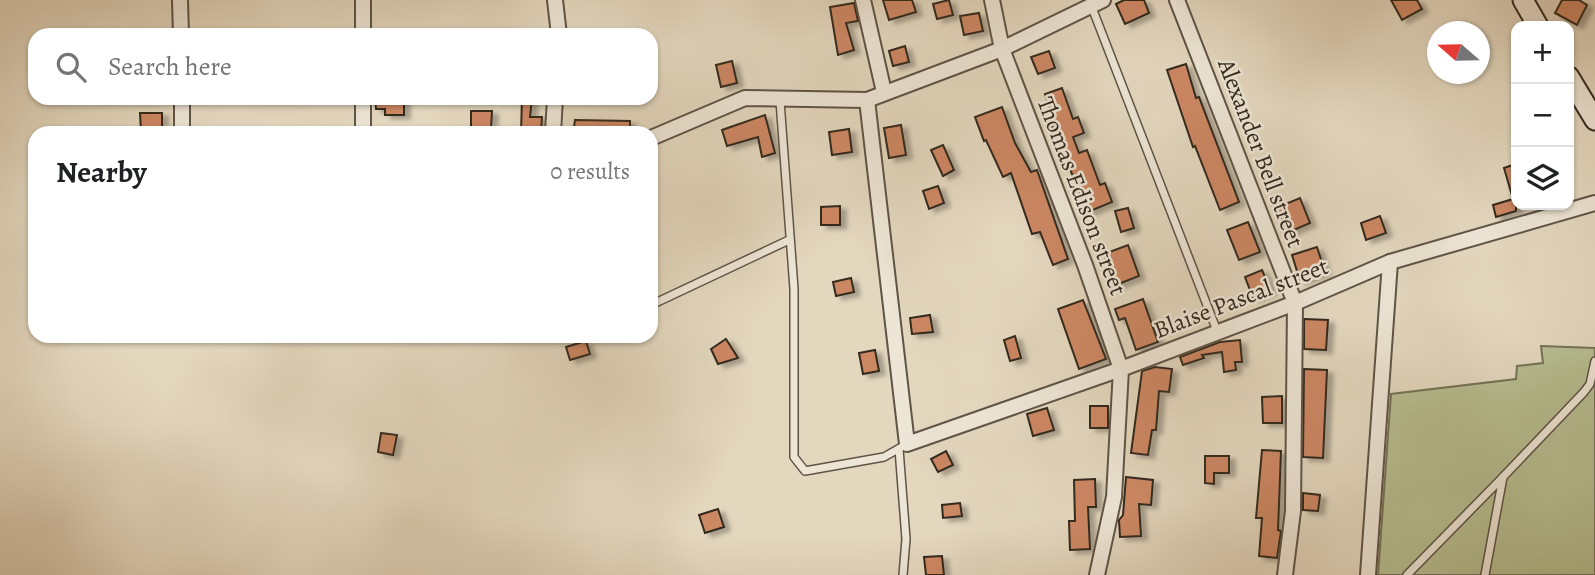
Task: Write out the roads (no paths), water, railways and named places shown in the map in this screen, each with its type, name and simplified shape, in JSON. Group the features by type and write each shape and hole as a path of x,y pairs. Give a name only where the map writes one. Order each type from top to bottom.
{"main road":[{"path":"1523,0 1535,21"},
{"path":"1573,84 1595,120"}],"street":[{"path":"180,0 181,28"},
{"path":"363,0 363,28"},
{"path":"555,0 558,28"},
{"path":"863,0 884,92"},
{"name":"Thomas Edison street","path":"992,0 1002,49 1085,265 1121,369 1114,497 1097,575"},
{"name":"Alexander Bell street","path":"1177,0 1295,303 1293,511 1285,575"},
{"path":"658,135 746,98 867,100 1002,49 1097,3"},
{"path":"867,100 903,446"},
{"path":"182,105 182,126"},
{"path":"363,105 363,126"},
{"path":"553,126 555,105"},
{"name":"Blaise Pascal street","path":"903,446 1121,369 1295,303 1390,262 1595,203"},
{"path":"1368,575 1390,262"}],"lane":[{"path":"1097,3 1217,331"},
{"path":"780,100 794,289 794,457 804,471 884,457 903,446 904,575"},
{"path":"658,301 789,240"},
{"path":"1407,575 1584,392 1590,384 1595,361"},
{"path":"1485,575 1503,477"}]}
